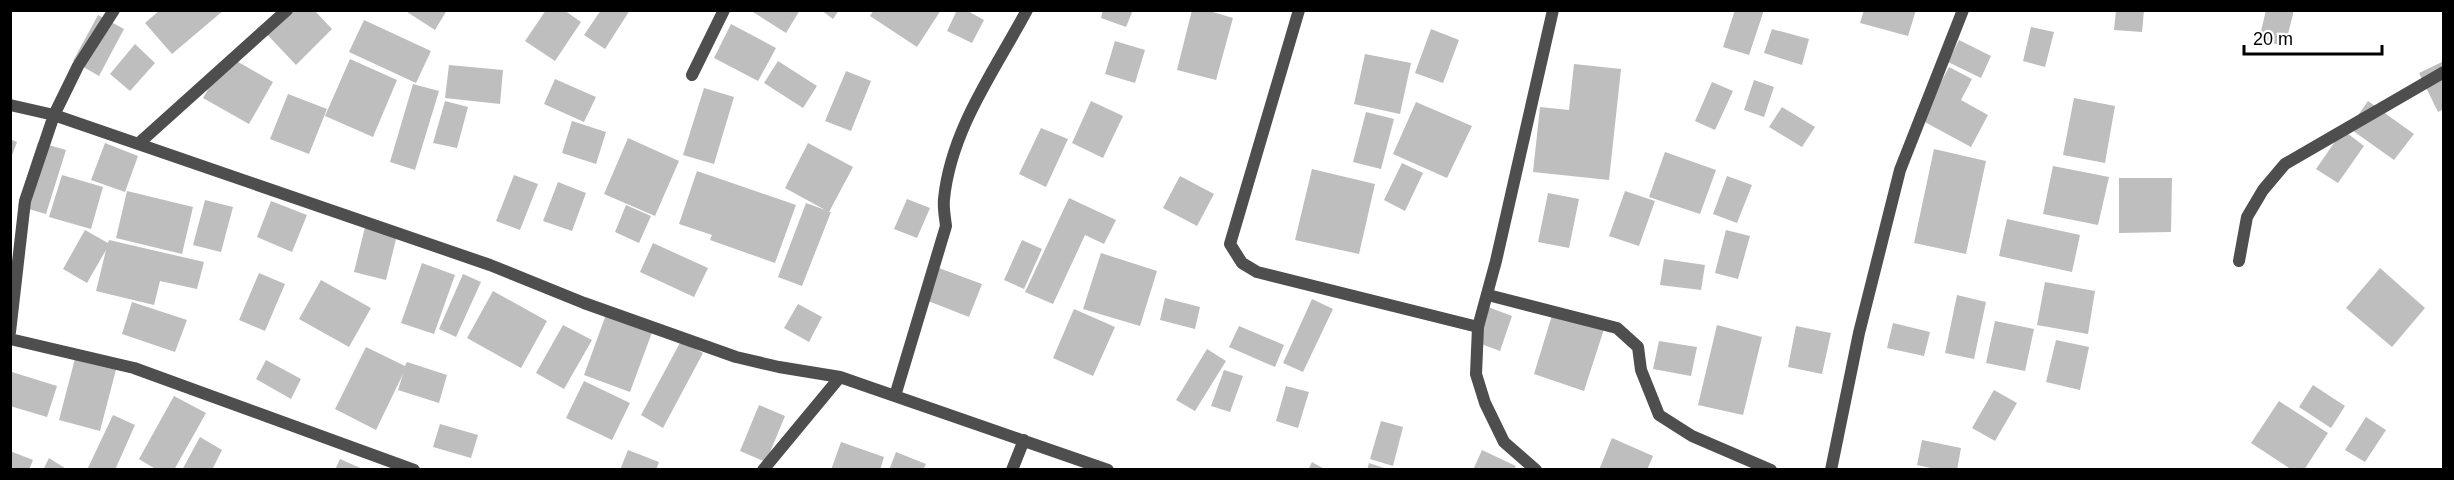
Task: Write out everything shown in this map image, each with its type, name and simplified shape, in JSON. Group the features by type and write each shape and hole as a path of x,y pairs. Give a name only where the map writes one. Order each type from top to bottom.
{"street":[{"path":"10,332 25,201 54,115 78,66 114,10"},
{"path":"138,144 287,10"},
{"path":"692,75 724,10"},
{"path":"895,396 946,226 944,200 953,157 962,131 1027,10"},
{"path":"1299,10 1230,244 1242,263 1257,272 1478,327"},
{"path":"1536,470 1504,442 1485,403 1476,374 1478,327 1488,295 1553,10"},
{"path":"1831,470 1859,333 1900,170 1963,10"},
{"path":"2239,261 2247,217 2263,190 2285,164 2444,72"},
{"path":"10,105 54,115 489,264 584,303 736,357 779,368 840,377 1108,470"},
{"path":"1488,295 1617,328 1638,347 1641,370 1659,414 1692,436 1771,470"},
{"path":"10,339 134,368 414,470"},
{"path":"763,470 840,377"},
{"path":"1012,470 1024,440"}],"building":[{"path":"160,10 224,10 172,54 145,23"},
{"path":"279,10 314,10 332,29 296,65 261,28"},
{"path":"404,10 447,10 435,30"},
{"path":"546,10 564,10 581,22 555,61 525,41"},
{"path":"601,10 630,10 605,49 584,35"},
{"path":"750,10 800,10 786,33"},
{"path":"821,10 839,10 833,19"},
{"path":"874,10 941,10 917,47 870,16"},
{"path":"957,10 966,10 984,20 972,43 947,31"},
{"path":"1103,10 1133,10 1126,27 1101,18"},
{"path":"1192,10 1206,10 1233,18 1216,80 1177,70"},
{"path":"1735,10 1764,10 1749,55 1723,47"},
{"path":"1864,10 1916,10 1908,36 1860,23"},
{"path":"2116,10 2144,10 2142,32 2114,30"},
{"path":"2266,10 2294,10 2285,46 2259,40"},
{"path":"98,15 124,29 99,76 73,61"},
{"path":"364,20 431,51 416,83 349,52"},
{"path":"731,24 776,48 758,81 714,58"},
{"path":"2031,27 2054,32 2045,67 2023,61"},
{"path":"1431,29 1459,40 1443,83 1415,73"},
{"path":"1772,29 1809,39 1802,65 1764,53"},
{"path":"1959,40 1991,56 1981,78 1948,62"},
{"path":"1115,41 1145,50 1135,83 1105,74"},
{"path":"135,44 155,63 130,91 110,74"},
{"path":"1365,54 1411,63 1400,114 1354,104"},
{"path":"228,56 273,82 249,124 203,98"},
{"path":"350,59 397,80 373,137 325,116"},
{"path":"778,61 817,86 803,108 764,83"},
{"path":"2444,61 2444,109 2438,112 2419,73"},
{"path":"1574,64 1621,69 1609,180 1533,172 1540,107 1569,110"},
{"path":"449,65 503,70 500,104 445,98"},
{"path":"1949,67 1972,79 1961,100 1988,115 1971,147 1921,120"},
{"path":"846,71 871,81 851,131 825,121"},
{"path":"555,79 596,97 584,122 544,104"},
{"path":"1754,80 1774,87 1764,117 1744,110"},
{"path":"1712,82 1733,91 1715,130 1695,121"},
{"path":"413,84 439,91 415,170 390,162"},
{"path":"704,88 734,97 714,164 683,155"},
{"path":"288,94 327,109 309,154 270,139"},
{"path":"2074,98 2115,106 2105,163 2063,155"},
{"path":"445,101 468,107 457,148 433,143"},
{"path":"1091,101 1123,116 1103,158 1072,143"},
{"path":"2368,101 2414,134 2394,160 2349,128"},
{"path":"1416,102 1472,126 1447,178 1393,154"},
{"path":"1782,107 1815,127 1802,147 1769,127"},
{"path":"1366,112 1394,119 1381,169 1353,162"},
{"path":"572,121 606,132 596,164 562,153"},
{"path":"1041,128 1068,139 1046,187 1019,174"},
{"path":"2343,130 2364,146 2338,183 2316,169"},
{"path":"628,138 679,161 655,216 604,194"},
{"path":"10,139 17,142 11,158 10,158"},
{"path":"38,142 66,150 46,214 18,206"},
{"path":"105,143 138,156 125,192 91,180"},
{"path":"808,143 853,167 829,212 785,188"},
{"path":"1934,149 1986,161 1966,254 1914,243"},
{"path":"1665,152 1716,170 1700,214 1649,197"},
{"path":"1402,163 1423,173 1405,211 1384,200"},
{"path":"2053,166 2109,177 2098,225 2043,214"},
{"path":"1312,169 1375,184 1359,254 1295,240"},
{"path":"697,171 796,205 775,263 710,240 712,235 679,224"},
{"path":"62,175 103,187 91,229 49,217"},
{"path":"514,175 538,184 520,230 496,221"},
{"path":"1180,176 1214,194 1197,226 1163,208"},
{"path":"1727,176 1752,185 1737,223 1713,214"},
{"path":"2119,178 2172,178 2171,232 2119,233"},
{"path":"558,182 586,193 572,231 543,221"},
{"path":"127,191 193,207 182,254 116,238"},
{"path":"1625,191 1655,201 1639,246 1609,236"},
{"path":"1548,193 1579,199 1569,248 1538,242"},
{"path":"1069,198 1116,220 1104,244 1085,235 1053,304 1025,292"},
{"path":"907,199 930,208 917,238 894,229"},
{"path":"205,200 233,207 221,252 193,245"},
{"path":"271,201 307,215 292,252 257,237"},
{"path":"806,203 831,212 802,286 778,277"},
{"path":"626,205 651,216 639,243 615,232"},
{"path":"2007,219 2080,235 2072,272 1999,256"},
{"path":"365,227 397,235 386,280 354,272"},
{"path":"85,230 108,243 109,240 204,262 197,289 160,281 154,305 96,291 106,250 87,283 63,269"},
{"path":"1726,230 1750,236 1738,279 1715,273"},
{"path":"1022,240 1042,249 1024,289 1004,280"},
{"path":"653,243 708,268 694,297 640,272"},
{"path":"1101,253 1157,271 1140,326 1083,309"},
{"path":"1664,259 1705,265 1701,290 1660,285"},
{"path":"422,263 455,275 434,334 401,323"},
{"path":"936,267 982,284 969,317 923,299"},
{"path":"2380,268 2425,308 2392,347 2346,308"},
{"path":"259,273 285,284 265,331 239,320"},
{"path":"463,274 481,282 456,337 439,329"},
{"path":"321,280 371,308 349,347 299,319"},
{"path":"2045,282 2095,291 2088,334 2037,325"},
{"path":"493,291 547,321 521,368 467,338"},
{"path":"1957,295 1986,302 1974,359 1945,353"},
{"path":"1165,298 1200,307 1195,329 1160,320"},
{"path":"1312,299 1333,309 1303,372 1283,363"},
{"path":"132,302 187,320 175,352 122,334"},
{"path":"798,304 822,317 809,342 784,328"},
{"path":"1488,307 1512,316 1500,351 1476,342"},
{"path":"608,309 654,327 630,392 584,375"},
{"path":"1074,309 1115,327 1093,376 1053,358"},
{"path":"1553,312 1604,329 1584,391 1534,374"},
{"path":"1995,321 2034,329 2025,371 1986,363"},
{"path":"1893,323 1930,332 1924,356 1887,348"},
{"path":"563,325 592,340 564,389 536,373"},
{"path":"1717,325 1762,337 1743,415 1698,405"},
{"path":"1239,326 1284,345 1275,367 1229,347"},
{"path":"1796,326 1831,333 1822,374 1788,367"},
{"path":"2056,340 2089,347 2080,390 2046,382"},
{"path":"681,341 703,353 663,428 641,415"},
{"path":"1659,341 1697,347 1691,376 1653,369"},
{"path":"366,347 405,366 407,362 447,375 439,403 398,390 403,374 376,430 335,409"},
{"path":"1207,349 1226,361 1195,411 1176,400"},
{"path":"77,351 118,362 100,431 59,420"},
{"path":"266,360 301,379 291,399 256,379"},
{"path":"1224,370 1243,376 1230,412 1211,406"},
{"path":"12,372 57,386 47,417 10,406"},
{"path":"584,381 630,403 612,440 566,418"},
{"path":"2313,385 2345,406 2331,428 2299,407"},
{"path":"1286,386 1309,392 1298,428 1276,421"},
{"path":"1994,390 2017,403 1995,441 1972,428"},
{"path":"174,396 206,413 174,470 157,470 139,459"},
{"path":"2279,401 2328,433 2304,470 2292,470 2251,443"},
{"path":"759,405 785,416 766,462 740,451"},
{"path":"113,415 135,425 115,470 87,470"},
{"path":"2366,417 2386,430 2365,462 2345,450"},
{"path":"1381,421 1403,427 1393,466 1370,459"},
{"path":"440,424 478,435 471,458 433,447"},
{"path":"200,437 222,450 212,470 182,470"},
{"path":"1612,438 1653,456 1647,470 1599,470"},
{"path":"1922,440 1961,448 1957,470 1939,470 1917,465"},
{"path":"841,442 884,457 880,470 831,470"},
{"path":"628,450 659,462 656,470 620,470"},
{"path":"1482,450 1516,466 1514,470 1473,470"},
{"path":"10,451 33,460 29,470 10,470"},
{"path":"896,452 926,464 923,470 889,470"},
{"path":"49,458 68,470 43,470"},
{"path":"340,459 365,470 335,470"},
{"path":"1312,462 1326,470 1308,470"},
{"path":"1369,463 1387,469 1387,470 1367,470"}]}
